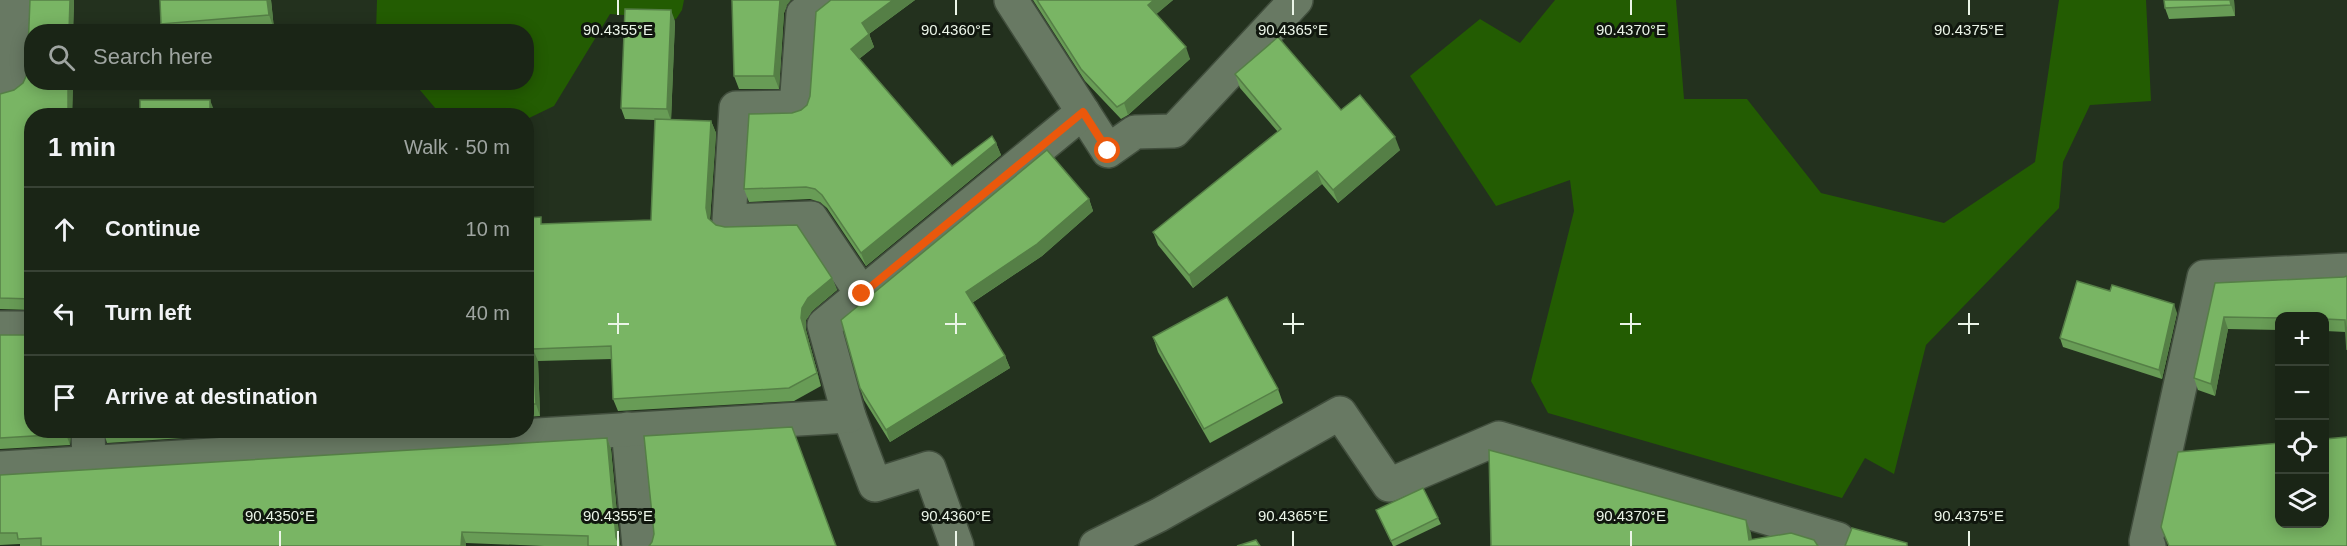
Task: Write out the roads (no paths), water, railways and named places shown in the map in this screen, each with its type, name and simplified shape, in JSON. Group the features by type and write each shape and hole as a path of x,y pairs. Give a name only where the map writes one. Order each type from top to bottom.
{"street":[{"path":"0,88 12,84 16,0"},
{"path":"824,0 803,14 796,107 736,108 729,221 811,218 862,294"},
{"path":"1011,0 1108,151 1135,132 1174,131 1296,0"},
{"path":"957,546 929,468 875,484 849,416 824,325 1083,112"},
{"path":"2149,546 2146,541 2204,277 2347,270"},
{"path":"0,328 24,328"},
{"path":"1096,546 1159,515 1340,413 1389,484 1499,438 1838,539 1836,546"},
{"path":"534,435 849,416"},
{"path":"628,429 639,546"},
{"path":"88,438 89,462"},
{"path":"0,468 481,438"}]}
